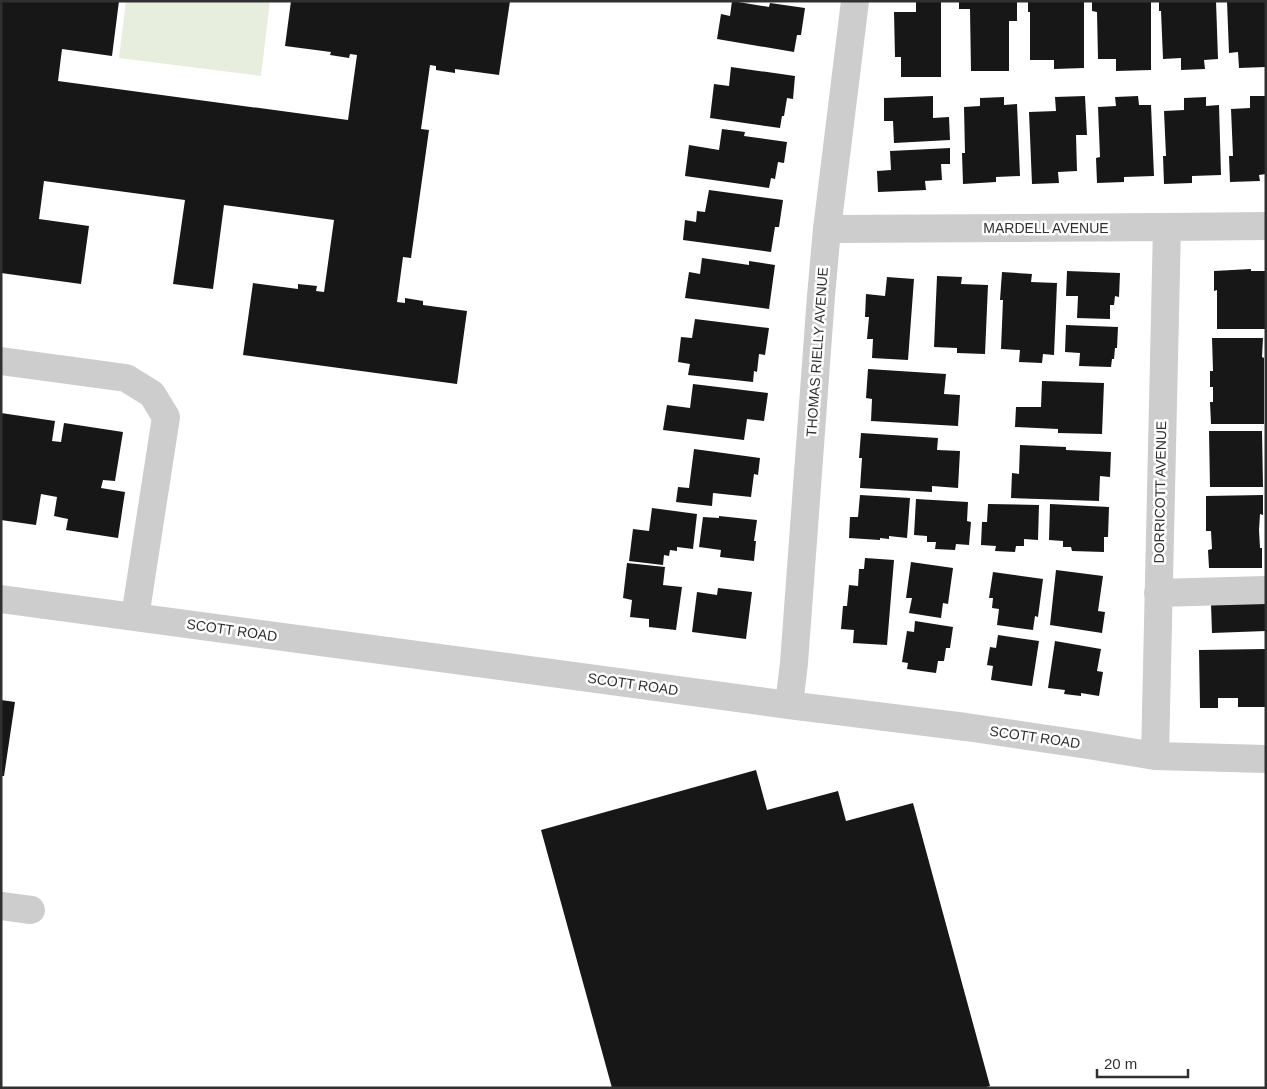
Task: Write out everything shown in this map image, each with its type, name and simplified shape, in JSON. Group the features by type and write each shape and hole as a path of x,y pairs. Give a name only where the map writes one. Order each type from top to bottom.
{"street":[{"name":"THOMAS RIELLY AVENUE","path":"789,704 794,663 820,296 855,1"},
{"name":"MARDELL AVENUE","path":"827,229 1266,226"},
{"name":"DORRICOTT AVENUE","path":"1155,756 1167,227"},
{"path":"1,361 126,378 152,394 166,417 134,617"},
{"path":"1158,594 1266,590"},
{"name":"SCOTT ROAD","path":"1,599 966,727 1155,756 1266,759"},
{"path":"1,906 31,910"}],"green space":[{"path":"126,1 270,1 261,76 119,58"}],"building":[{"path":"1,1 119,1 112,56 62,49 58,81 348,120 357,55 350,54 349,58 330,55 331,52 285,46 291,1 510,1 499,75 455,69 455,73 436,70 436,66 430,65 421,129 429,130 411,258 403,257 397,302 405,303 405,298 423,301 423,305 467,311 457,384 243,355 253,283 298,289 298,284 317,286 316,291 324,292 334,220 224,205 213,289 173,284 185,200 44,181 39,219 89,226 81,284 1,273"},
{"path":"732,1 769,7 770,3 805,8 801,35 797,35 794,52 717,39 721,14 730,16"},
{"path":"916,1 941,1 941,77 901,77 901,57 895,57 894,12 916,12"},
{"path":"959,1 1017,1 1017,21 1009,21 1009,71 971,71 970,9 959,9"},
{"path":"1028,1 1084,1 1084,68 1054,69 1054,60 1030,60 1030,12 1028,12"},
{"path":"1092,1 1151,1 1151,70 1116,71 1116,59 1098,59 1097,12 1092,11"},
{"path":"1159,1 1216,1 1218,59 1204,60 1205,69 1181,70 1181,58 1163,59"},
{"path":"1227,1 1266,1 1266,67 1239,68 1238,52 1229,53"},
{"path":"731,67 795,76 793,99 787,98 780,128 710,118 714,84 729,86"},
{"path":"933,96 933,118 949,117 950,140 894,143 893,121 884,121 884,98"},
{"path":"1085,96 1087,135 1076,135 1077,171 1058,172 1059,183 1032,184 1029,112 1056,111 1055,97"},
{"path":"1138,96 1139,105 1151,105 1154,176 1124,177 1124,182 1097,183 1096,158 1100,157 1098,107 1116,106 1115,97"},
{"path":"1250,96 1266,96 1266,174 1259,175 1260,181 1230,182 1229,156 1233,156 1231,109 1250,108"},
{"path":"1004,97 1004,105 1017,104 1020,176 996,177 996,182 963,184 962,153 965,153 964,107 980,106 980,98"},
{"path":"1206,97 1206,106 1219,105 1221,175 1192,176 1192,183 1164,184 1163,156 1166,156 1164,111 1184,110 1184,98"},
{"path":"722,129 745,132 744,136 787,142 784,163 778,162 775,179 771,178 769,188 685,176 689,145 719,150"},
{"path":"950,148 950,164 941,164 942,180 925,181 926,190 878,192 877,171 891,170 890,151"},
{"path":"709,190 783,200 779,227 775,227 771,252 683,240 685,220 696,222 697,211 705,212"},
{"path":"702,258 749,265 749,261 775,265 769,309 685,298 689,272 700,274"},
{"path":"1251,269 1251,271 1266,271 1266,329 1217,329 1217,290 1214,291 1214,271"},
{"path":"1067,271 1120,273 1119,297 1115,296 1114,305 1110,305 1110,319 1077,318 1078,296 1066,296"},
{"path":"1002,272 1032,274 1031,282 1057,283 1054,355 1043,354 1042,363 1019,362 1020,350 1001,349 1003,300 1000,300"},
{"path":"937,276 962,277 961,284 988,285 985,354 957,353 957,348 934,347"},
{"path":"887,277 914,279 908,360 872,358 873,339 867,339 869,317 865,317 866,294 885,296"},
{"path":"695,319 769,328 765,355 759,354 757,372 754,371 753,382 688,375 690,364 678,362 681,337 692,338"},
{"path":"1066,325 1118,327 1117,348 1115,348 1111,367 1079,366 1080,353 1065,352"},
{"path":"1212,338 1263,338 1264,424 1211,424 1210,402 1213,402 1213,387 1210,387 1210,371 1213,371"},
{"path":"868,369 946,374 944,394 960,395 958,426 871,421 872,399 866,398"},
{"path":"1042,381 1104,383 1102,434 1058,433 1058,429 1015,427 1016,407 1041,407"},
{"path":"693,384 768,393 764,421 747,419 744,440 663,430 667,405 690,408"},
{"path":"1,413 55,421 52,441 61,442 64,423 123,432 115,481 103,480 101,488 125,492 118,538 66,530 68,519 54,516 57,497 41,494 36,525 1,520"},
{"path":"1209,431 1262,431 1263,487 1210,487"},
{"path":"861,433 938,438 937,450 960,451 958,488 932,486 932,492 860,488 862,458 859,458"},
{"path":"1020,445 1066,447 1066,450 1111,452 1110,477 1100,476 1099,501 1011,498 1012,473 1019,474"},
{"path":"694,449 760,458 758,475 754,474 751,497 713,493 712,506 676,502 678,487 689,488"},
{"path":"860,495 910,498 907,538 889,536 889,539 880,538 880,540 849,538 850,517 858,517"},
{"path":"1263,495 1263,515 1260,514 1259,530 1260,548 1262,548 1262,568 1209,568 1208,550 1212,549 1211,531 1206,531 1206,496"},
{"path":"916,499 968,502 967,521 971,522 969,545 956,544 955,550 935,549 936,542 927,542 927,536 914,535"},
{"path":"988,504 1039,505 1038,540 1024,539 1024,546 1016,546 1015,552 995,551 996,546 981,545 982,522 987,522"},
{"path":"1050,504 1109,507 1108,537 1104,537 1104,552 1072,551 1071,547 1063,547 1063,541 1049,540"},
{"path":"652,508 697,514 693,549 677,547 677,551 670,550 669,556 664,555 663,565 629,561 633,529 649,531"},
{"path":"719,516 757,520 754,561 720,557 721,550 699,547 703,517 719,518"},
{"path":"865,558 894,560 887,645 853,643 854,630 841,629 843,606 847,606 849,585 858,586 859,569 864,569"},
{"path":"911,562 953,568 948,604 943,603 941,618 909,613 912,598 906,598"},
{"path":"627,563 665,567 663,585 682,587 676,630 649,627 649,619 630,617 632,600 623,598"},
{"path":"1056,570 1103,576 1098,611 1105,612 1102,633 1050,625"},
{"path":"993,572 1043,579 1038,617 1035,616 1033,630 997,625 999,609 992,608 993,598 989,598"},
{"path":"718,588 752,592 746,639 692,632 697,592 717,595"},
{"path":"1266,602 1266,631 1212,633 1211,604"},
{"path":"915,621 953,627 950,648 946,648 944,661 938,661 936,673 907,669 908,663 902,662 907,631 914,632"},
{"path":"998,635 1039,641 1032,686 991,680 993,666 987,665 990,647 996,648"},
{"path":"1055,641 1101,649 1097,671 1103,672 1099,696 1081,693 1081,696 1064,694 1065,690 1048,688"},
{"path":"1266,649 1266,707 1238,707 1238,698 1218,698 1218,708 1200,708 1199,650"},
{"path":"1,700 15,702 4,776 1,776"},
{"path":"756,770 767,810 838,791 846,821 913,803 990,1086 983,1088 612,1088 541,830"}]}
